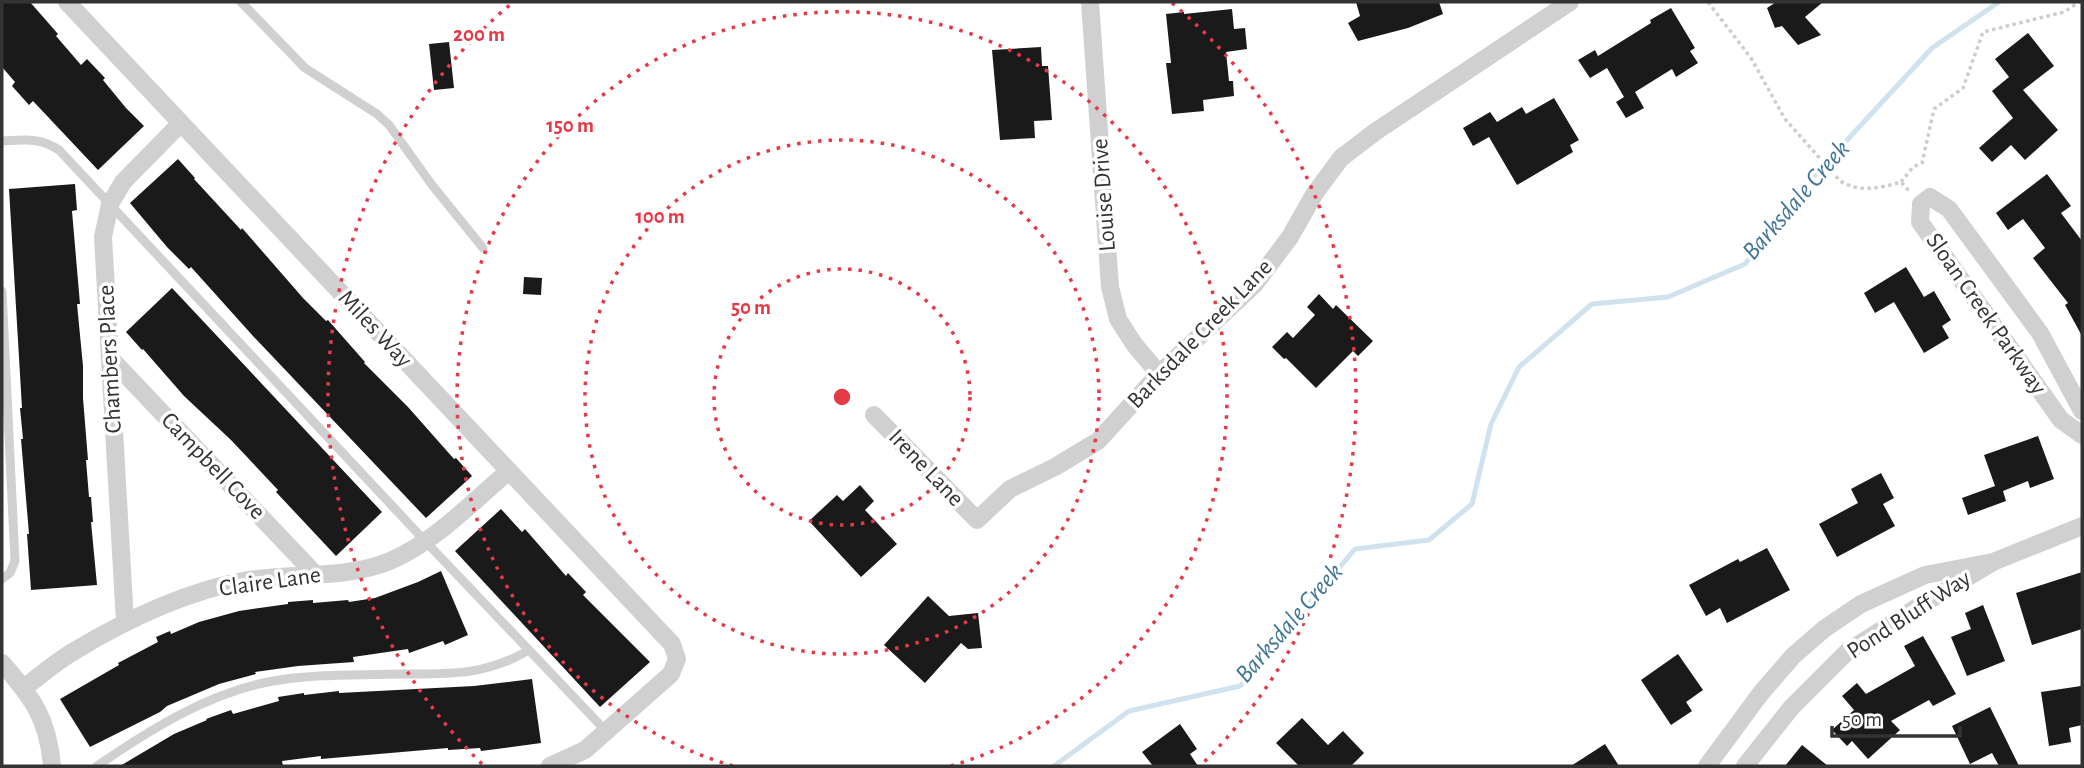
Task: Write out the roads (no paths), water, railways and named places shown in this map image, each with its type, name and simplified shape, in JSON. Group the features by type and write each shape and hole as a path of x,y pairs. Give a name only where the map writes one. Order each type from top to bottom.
{"street":[{"name":"Miles Way","path":"67,2 672,644 677,659 671,674 606,731"},
{"name":"Louise Drive","path":"1090,2 1110,287 1118,319 1134,344 1159,374"},
{"name":"Barksdale Creek Lane","path":"977,520 1010,489 1055,467 1098,441 1159,374 1254,285 1290,237 1315,193 1341,158 1375,132 1570,2"},
{"name":"Chambers Place","path":"125,622 103,237 110,204 123,182 181,123"},
{"name":"Sloan Creek Parkway","path":"2082,411 2040,332 1949,209 1930,197 1921,204 1920,222 2061,420 2082,435"},
{"name":"Campbell Cove","path":"110,358 315,574"},
{"name":"Irene Lane","path":"874,415 977,520"},
{"name":"Claire Lane","path":"24,688 69,654 125,622 191,596 242,581 354,572 389,561 426,542 509,471"},
{"name":"Pond Bluff Way","path":"1745,766 1791,708 1847,652 1993,562 2082,526"},
{"name":"Pond Bluff Way","path":"1707,766 1761,693 1793,656 1824,629 1861,604 1925,575 1993,562"},
{"path":"2,663 24,688 41,714 48,733 52,766"},
{"path":"550,766 585,750 606,731"}],"lane":[{"path":"241,2 305,68 377,114 389,125 432,185 483,248"},
{"path":"2,141 34,140 46,142 59,150 606,731"},
{"path":"2,291 15,561 10,573 2,579"},
{"path":"97,766 182,713 230,692 274,681 461,673 498,666 529,650"}],"waterway":[{"name":"Barksdale Creek","path":"1054,766 1129,711 1240,686 1355,549 1429,540 1472,504 1491,424 1519,367 1592,304 1668,297 1745,264 1801,190 1932,48 1999,2"}]}
